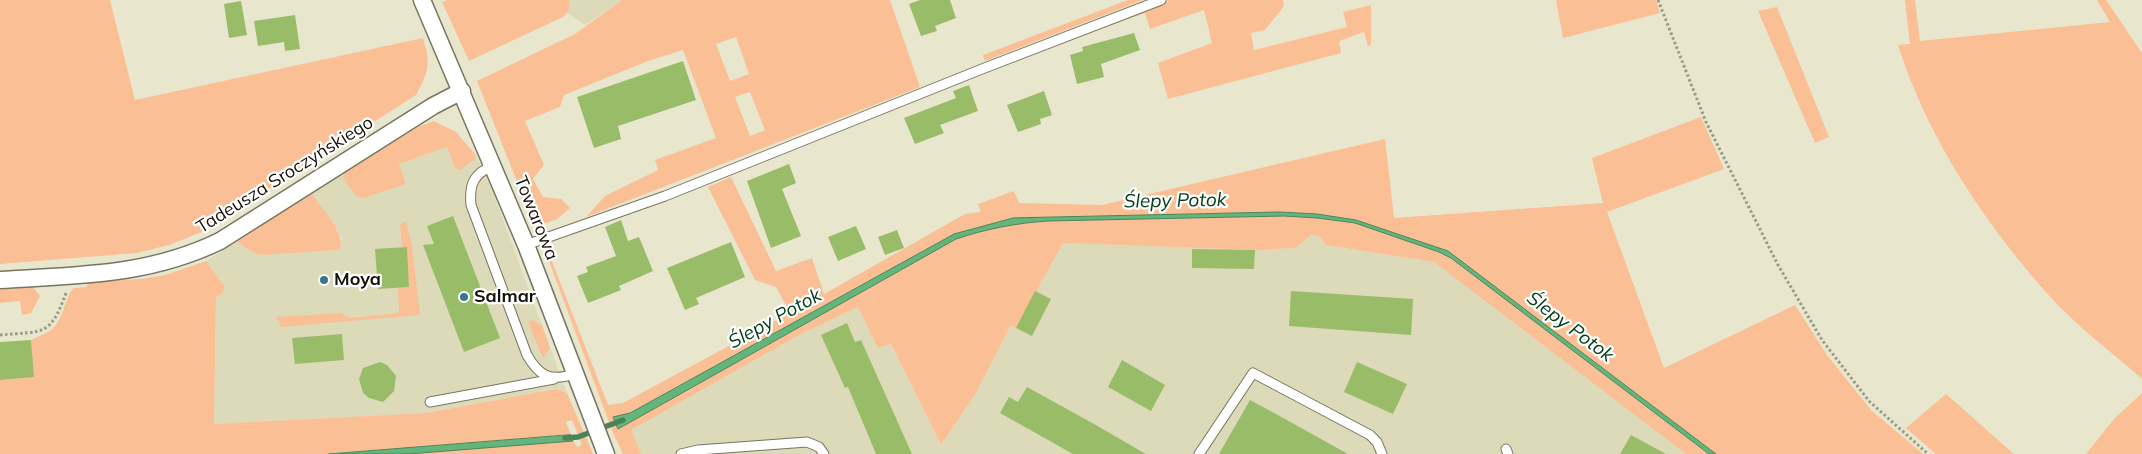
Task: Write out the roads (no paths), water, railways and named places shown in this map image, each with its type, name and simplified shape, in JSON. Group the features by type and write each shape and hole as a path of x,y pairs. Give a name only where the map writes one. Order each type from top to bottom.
{"street":[{"name":"Towarowa","path":"422,0 526,245 605,453"},
{"name":"Tadeusza Sroczyńskiego","path":"0,280 126,271 162,264 194,253 220,241 433,106 462,91"}],"lane":[{"path":"526,245 665,196 982,69 1161,0"},
{"path":"493,166 481,171 472,181 471,205 527,354 543,374 557,378"},
{"path":"1199,454 1253,373 1370,435 1377,442 1382,454"},
{"path":"430,402 574,374"},
{"path":"681,454 698,450 808,442 820,447 824,454"}],"waterway":[{"path":"565,438 578,437 623,420"}],"place":[{"name":"Moya","path":"324,280"},
{"name":"Salmar","path":"464,297"}],"water label":[{"name":"Ślepy Potok","path":"1175,201"},
{"name":"Ślepy Potok","path":"775,319"},
{"name":"Ślepy Potok","path":"1570,327"}]}
